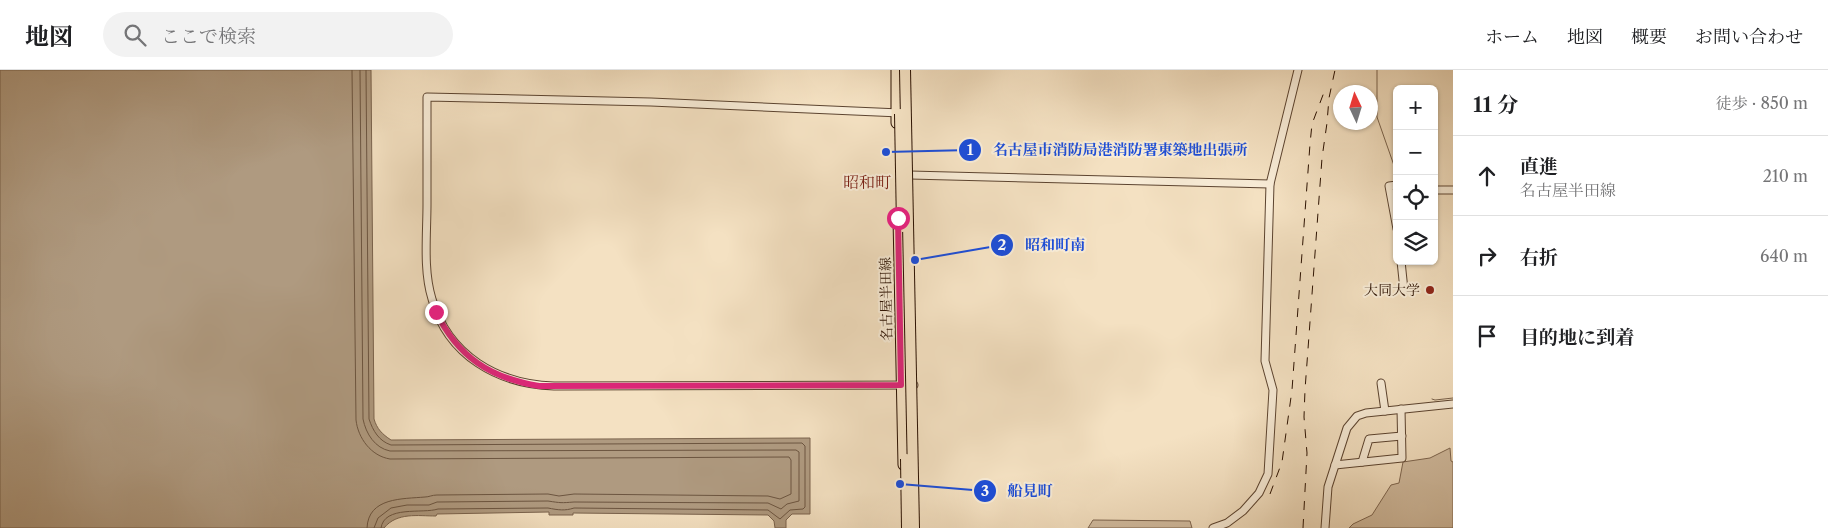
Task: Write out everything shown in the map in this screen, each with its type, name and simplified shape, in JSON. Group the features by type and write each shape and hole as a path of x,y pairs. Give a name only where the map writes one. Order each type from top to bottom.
{"highway":[{"path":"897,70 905,528"},
{"path":"907,70 915,528"}],"main road":[{"name":"名古屋半田線","path":"897,70 896,113 905,528"},
{"name":"名古屋半田線","path":"907,70 915,528"}],"street":[{"path":"1213,528 1227,523 1243,511 1259,494 1268,474 1274,390 1265,361 1270,184 1298,70"},
{"path":"909,113 651,102 427,97 427,260 432,299 442,324 449,335 465,354 485,369 512,380 539,386 914,385"},
{"path":"910,176 1270,184"},
{"path":"1393,186 1389,186 1393,208"},
{"path":"1438,190 1453,190"},
{"path":"1402,265 1404,290"},
{"path":"1381,383 1385,412"},
{"path":"1325,528 1328,487 1347,428 1358,416 1401,409 1453,404"},
{"path":"1335,465 1402,458 1401,409"},
{"path":"1362,462 1369,439 1402,436"}],"shaded area":[{"path":"1450,448 1451,461 1453,462 1453,528 1349,528 1353,524 1372,515 1391,485 1399,483 1403,462 1430,458"},
{"path":"1093,520 1190,521 1192,528 1088,528"}],"water":[{"path":"0,70 371,70 374,419 382,433 391,440 810,438 810,514 792,514 786,520 786,528 775,528 774,521 768,515 573,513 573,515 549,515 549,512 408,516 395,519 384,528 0,528"}],"waterway":[{"path":"1377,70 1377,117 1393,163"},
{"path":"1432,399 1453,398"}],"railway":[{"path":"1303,528 1307,453 1304,417 1305,390 1322,158 1329,98 1335,70"},
{"path":"1270,494 1282,462 1292,390 1312,124 1326,87"}],"place":[{"name":"名古屋市消防局港消防署東築地出張所","path":"886,152"},
{"name":"昭和町南","path":"915,260"},
{"name":"大同大学","path":"1430,290"},
{"name":"船見町","path":"900,484"}],"district":[{"name":"昭和町","path":"867,182"}],"route":[{"path":"436,312 449,335 465,354 475,362 498,375 539,386 901,385 898,218"}]}
